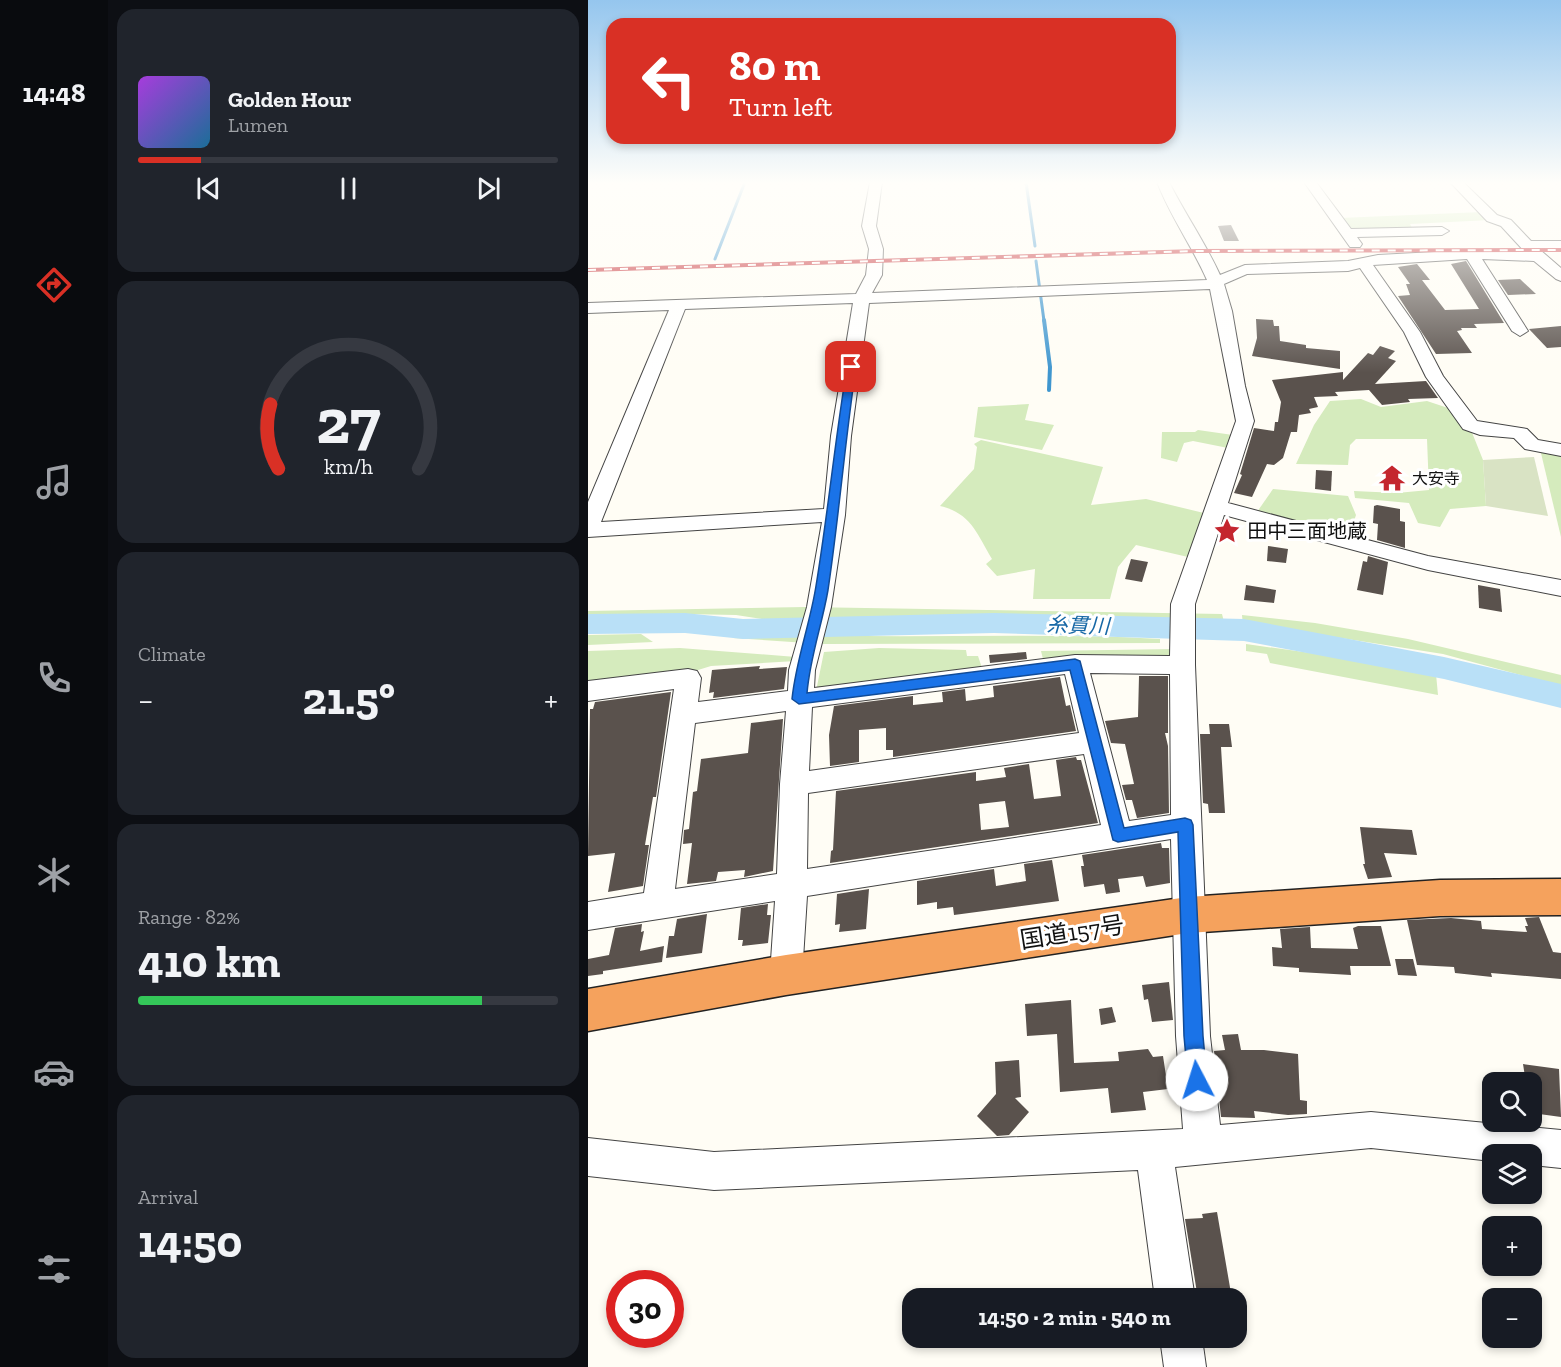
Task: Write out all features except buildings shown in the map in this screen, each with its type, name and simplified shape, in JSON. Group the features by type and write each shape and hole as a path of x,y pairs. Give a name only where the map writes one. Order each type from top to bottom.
{"highway":[{"name":"国道157号","path":"588,1010 786,975 1188,915 1440,898 1561,897"}],"street":[{"path":"786,975 799,699 806,649 819,607 834,515 841,436 862,298 874,275 875,246"},
{"path":"1199,246 1216,282 1224,311 1236,386 1245,421 1183,604 1182,665 1188,915 1193,1036 1203,1145"},
{"path":"1528,246 1561,276"},
{"path":"588,308 1205,286 1245,270 1348,266 1416,256 1533,251 1557,246"},
{"path":"1472,254 1520,331"},
{"path":"1416,256 1427,272"},
{"path":"1364,262 1412,332 1435,377 1470,425 1479,429 1520,433 1532,445 1561,450"},
{"path":"679,305 588,529 834,515"},
{"path":"1215,506 1428,563 1561,588"},
{"path":"684,714 1075,664 1182,665"},
{"path":"1075,664 1118,836"},
{"path":"588,691 688,678 658,905"},
{"path":"794,784 1094,742"},
{"path":"588,916 1185,825"},
{"path":"588,1157 714,1171 1154,1151 1371,1130 1561,1149"},
{"path":"1154,1151 1173,1288"},
{"path":"1182,1348 1185,1367"}],"green space":[{"path":"1361,399 1381,407 1427,401 1454,410 1471,430 1483,460 1486,506 1450,509 1440,527 1418,523 1409,503 1355,498 1354,491 1397,493 1429,490 1427,439 1356,439 1350,445 1348,465 1296,464 1314,425 1330,401"},
{"path":"1029,404 1025,420 1054,425 1042,450 974,437 978,407"},
{"path":"1198,430 1233,435 1228,448 1193,441 1184,443 1177,462 1161,458 1162,432 1195,432"},
{"path":"981,440 1103,467 1091,505 1146,499 1208,514 1188,557 1136,545 1118,567 1110,599 1033,599 1035,569 997,576 986,564 992,559 972,526 951,509 940,506 974,469 977,447 974,444"},
{"path":"1540,449 1561,453 1561,537"},
{"path":"1534,457 1548,516 1486,506 1483,460"},
{"path":"1273,489 1348,496 1356,515 1348,539 1250,522"},
{"path":"805,607 1222,614 1224,622 1031,616 902,620 762,619 736,615 683,614 588,618 588,611"},
{"path":"1242,615 1315,623 1408,639 1561,675 1561,686 1443,654 1296,631 1243,626"},
{"path":"730,631 837,636 1106,637 1160,639 1160,643 822,644 733,638"},
{"path":"641,634 653,642 588,645 588,635"},
{"path":"1246,644 1382,663 1436,674 1438,695 1270,663 1267,654 1246,651"},
{"path":"680,648 796,657 796,661 711,666 698,670 588,685 588,651"},
{"path":"879,648 966,650 967,656 978,656 982,668 816,691 824,652"},
{"path":"1175,649 1174,655 1166,660 1046,671 1041,651"}],"waterway":[{"path":"715,259 720,246"},
{"path":"1036,261 1044,321"},
{"path":"1044,320 1050,367 1049,390"},
{"name":"糸貫川","path":"588,624 685,623 743,629 994,623 1244,630 1444,668 1561,696"}],"railway":[{"path":"588,270 1196,251 1561,250"}],"place":[{"name":"大安寺","path":"1392,478"},
{"name":"田中三面地蔵","path":"1227,531"}],"route":[{"path":"851,367 841,436 834,515 819,607 802,670 799,699 1075,664 1118,836 1185,825 1193,1036 1197,1080"}]}
